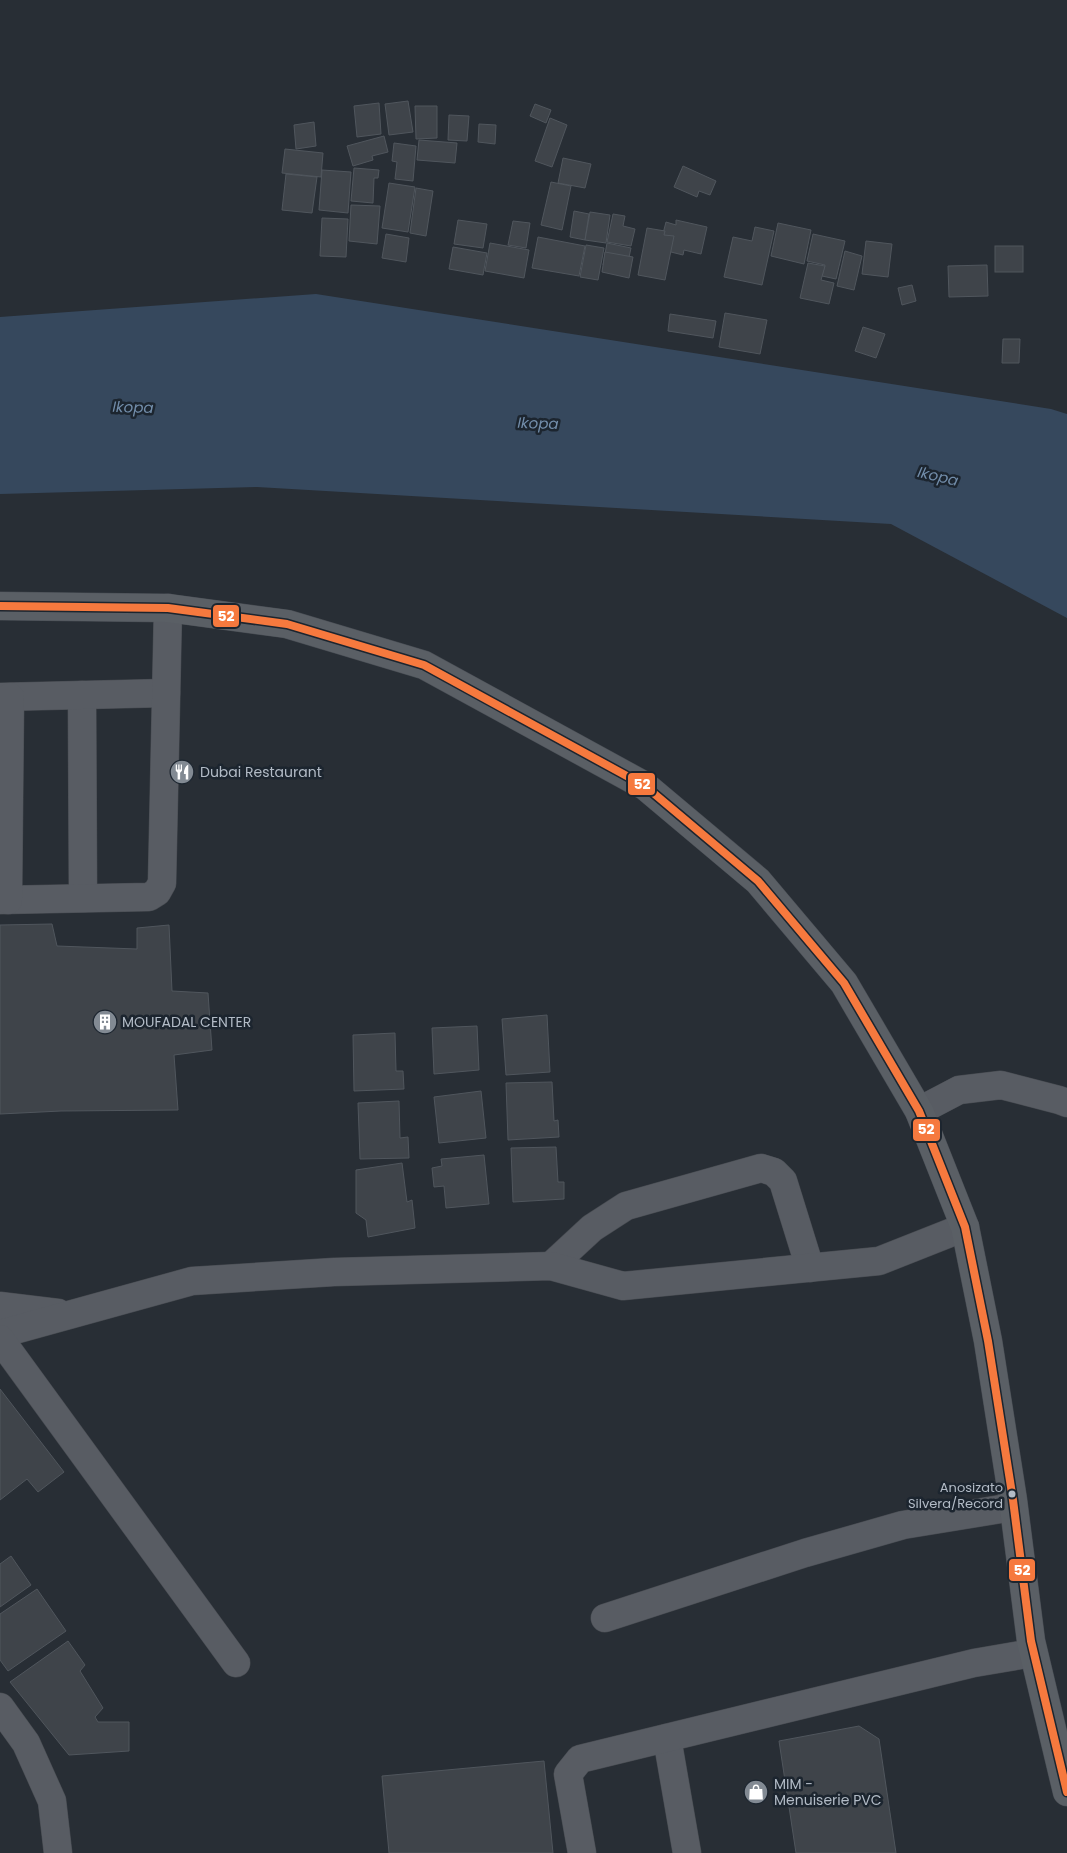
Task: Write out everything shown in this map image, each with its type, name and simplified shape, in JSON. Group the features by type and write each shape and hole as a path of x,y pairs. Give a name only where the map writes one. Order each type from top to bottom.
{"main road":[{"path":"0,606 168,608 287,624 424,665 646,786 758,881 844,983 918,1111 965,1227 988,1341 1033,1653 1067,1792"}],"street":[{"path":"166,693 5,697 4,900 149,897 158,892 162,883 168,608"},
{"path":"82,695 83,898"},
{"path":"918,1111 959,1090 1001,1085 1067,1103"},
{"path":"551,1266 592,1228 626,1206 760,1168 774,1172 783,1182 810,1268"},
{"path":"0,1334 192,1281 334,1272 551,1266 623,1286 879,1261 965,1227"},
{"path":"0,1306 72,1314"},
{"path":"0,1339 236,1663"},
{"path":"605,1618 805,1553 903,1525 1013,1506"},
{"path":"582,1853 568,1774 580,1759 974,1663 1033,1653"},
{"path":"0,1707 26,1743 52,1801 58,1853"},
{"path":"667,1738 687,1853"}],"water":[{"name":"Ikopa","path":"316,294 1051,409 1067,414 1067,618 891,524 257,487 0,494 0,317"}],"building":[{"path":"408,101 413,132 389,135 385,104"},
{"path":"379,103 381,134 357,137 354,106"},
{"path":"535,104 551,110 546,123 530,116"},
{"path":"415,106 437,106 437,138 416,139"},
{"path":"449,115 469,116 467,141 448,140"},
{"path":"550,118 567,125 552,167 535,161"},
{"path":"314,122 316,146 296,149 294,125"},
{"path":"479,124 496,125 495,144 478,142"},
{"path":"384,136 388,152 372,156 373,160 353,166 347,146"},
{"path":"419,140 457,143 455,163 417,160"},
{"path":"394,143 416,146 413,181 395,179 397,162 392,161"},
{"path":"285,149 323,153 321,177 282,173"},
{"path":"563,158 591,164 585,188 558,183"},
{"path":"683,166 716,181 710,195 699,191 697,197 674,187"},
{"path":"354,168 379,170 378,178 374,178 373,203 351,201"},
{"path":"322,170 351,172 348,213 319,210"},
{"path":"286,174 317,177 312,213 282,210"},
{"path":"551,182 571,186 562,230 541,225"},
{"path":"389,183 415,187 408,232 382,228"},
{"path":"416,188 433,191 426,236 410,233"},
{"path":"351,205 380,206 377,244 349,241"},
{"path":"574,211 589,214 585,240 570,237"},
{"path":"590,212 610,215 606,243 585,240"},
{"path":"613,214 625,216 623,226 635,229 631,246 607,242"},
{"path":"322,218 348,219 346,257 320,256"},
{"path":"458,220 487,224 483,248 454,244"},
{"path":"676,220 707,227 701,254 684,250 683,255 659,249 666,222 676,225"},
{"path":"513,221 530,223 526,248 508,245"},
{"path":"778,223 811,230 804,264 771,256"},
{"path":"755,227 774,231 762,285 724,277 733,237 752,241"},
{"path":"647,228 665,231 664,235 674,236 665,280 638,275"},
{"path":"386,234 409,238 406,262 382,258"},
{"path":"813,234 845,241 836,279 822,276 825,265 807,261"},
{"path":"538,237 585,246 579,276 532,268"},
{"path":"866,241 892,244 888,277 862,274"},
{"path":"490,243 529,250 524,278 485,271"},
{"path":"607,243 631,248 628,262 611,259 610,266 603,265"},
{"path":"586,245 604,248 598,280 580,277"},
{"path":"995,246 1023,246 1023,272 995,272"},
{"path":"453,247 487,253 483,275 449,269"},
{"path":"845,251 862,256 854,290 837,286"},
{"path":"605,252 633,257 629,278 602,272"},
{"path":"808,263 825,266 821,280 834,283 829,304 800,298"},
{"path":"987,265 988,296 949,297 948,266"},
{"path":"912,285 916,301 902,305 898,288"},
{"path":"725,313 767,320 760,354 719,347"},
{"path":"670,314 716,321 713,338 668,331"},
{"path":"863,327 885,334 876,358 855,351"},
{"path":"1003,339 1020,339 1019,363 1002,363"},
{"name":"MOUFADAL CENTER","path":"52,924 57,946 137,949 137,928 169,925 172,991 208,993 212,1050 174,1055 178,1110 61,1111 0,1114 0,925"},
{"path":"547,1015 550,1072 506,1075 502,1019"},
{"path":"477,1026 479,1070 434,1074 432,1028"},
{"path":"395,1033 396,1071 403,1071 404,1089 354,1091 353,1035"},
{"path":"552,1082 554,1121 558,1120 559,1137 508,1140 506,1083"},
{"path":"481,1091 486,1138 439,1143 434,1097"},
{"path":"399,1101 400,1138 408,1137 409,1158 360,1159 358,1103"},
{"path":"556,1147 558,1182 564,1182 564,1199 513,1202 511,1148"},
{"path":"484,1155 489,1204 446,1208 444,1186 434,1187 432,1168 442,1166 441,1159"},
{"path":"402,1163 407,1202 412,1200 415,1228 368,1237 366,1220 356,1213 356,1170"},
{"path":"0,1389 64,1472 38,1492 27,1479 0,1500"},
{"path":"11,1556 31,1585 0,1607 0,1564"},
{"path":"37,1589 66,1631 8,1671 0,1660 0,1614"},
{"path":"68,1641 85,1665 80,1671 103,1708 95,1717 98,1722 129,1722 129,1751 69,1755 10,1682"},
{"path":"859,1726 879,1739 896,1853 796,1853 779,1741"},
{"path":"544,1761 553,1853 389,1853 382,1776"}],"transit line":[{"name":"52","path":"0,606 168,608 287,624 424,665 645,786 758,881 844,983 919,1111 965,1227 988,1341 1013,1500 1031,1641 1067,1792"}],"place":[{"name":"Dubai Restaurant","path":"182,772"},
{"name":"MOUFADAL CENTER","path":"105,1022"},
{"name":"Anosizato Silvera/Record","path":"1012,1494"},
{"name":"MIM - Menuiserie PVC","path":"756,1792"}]}
